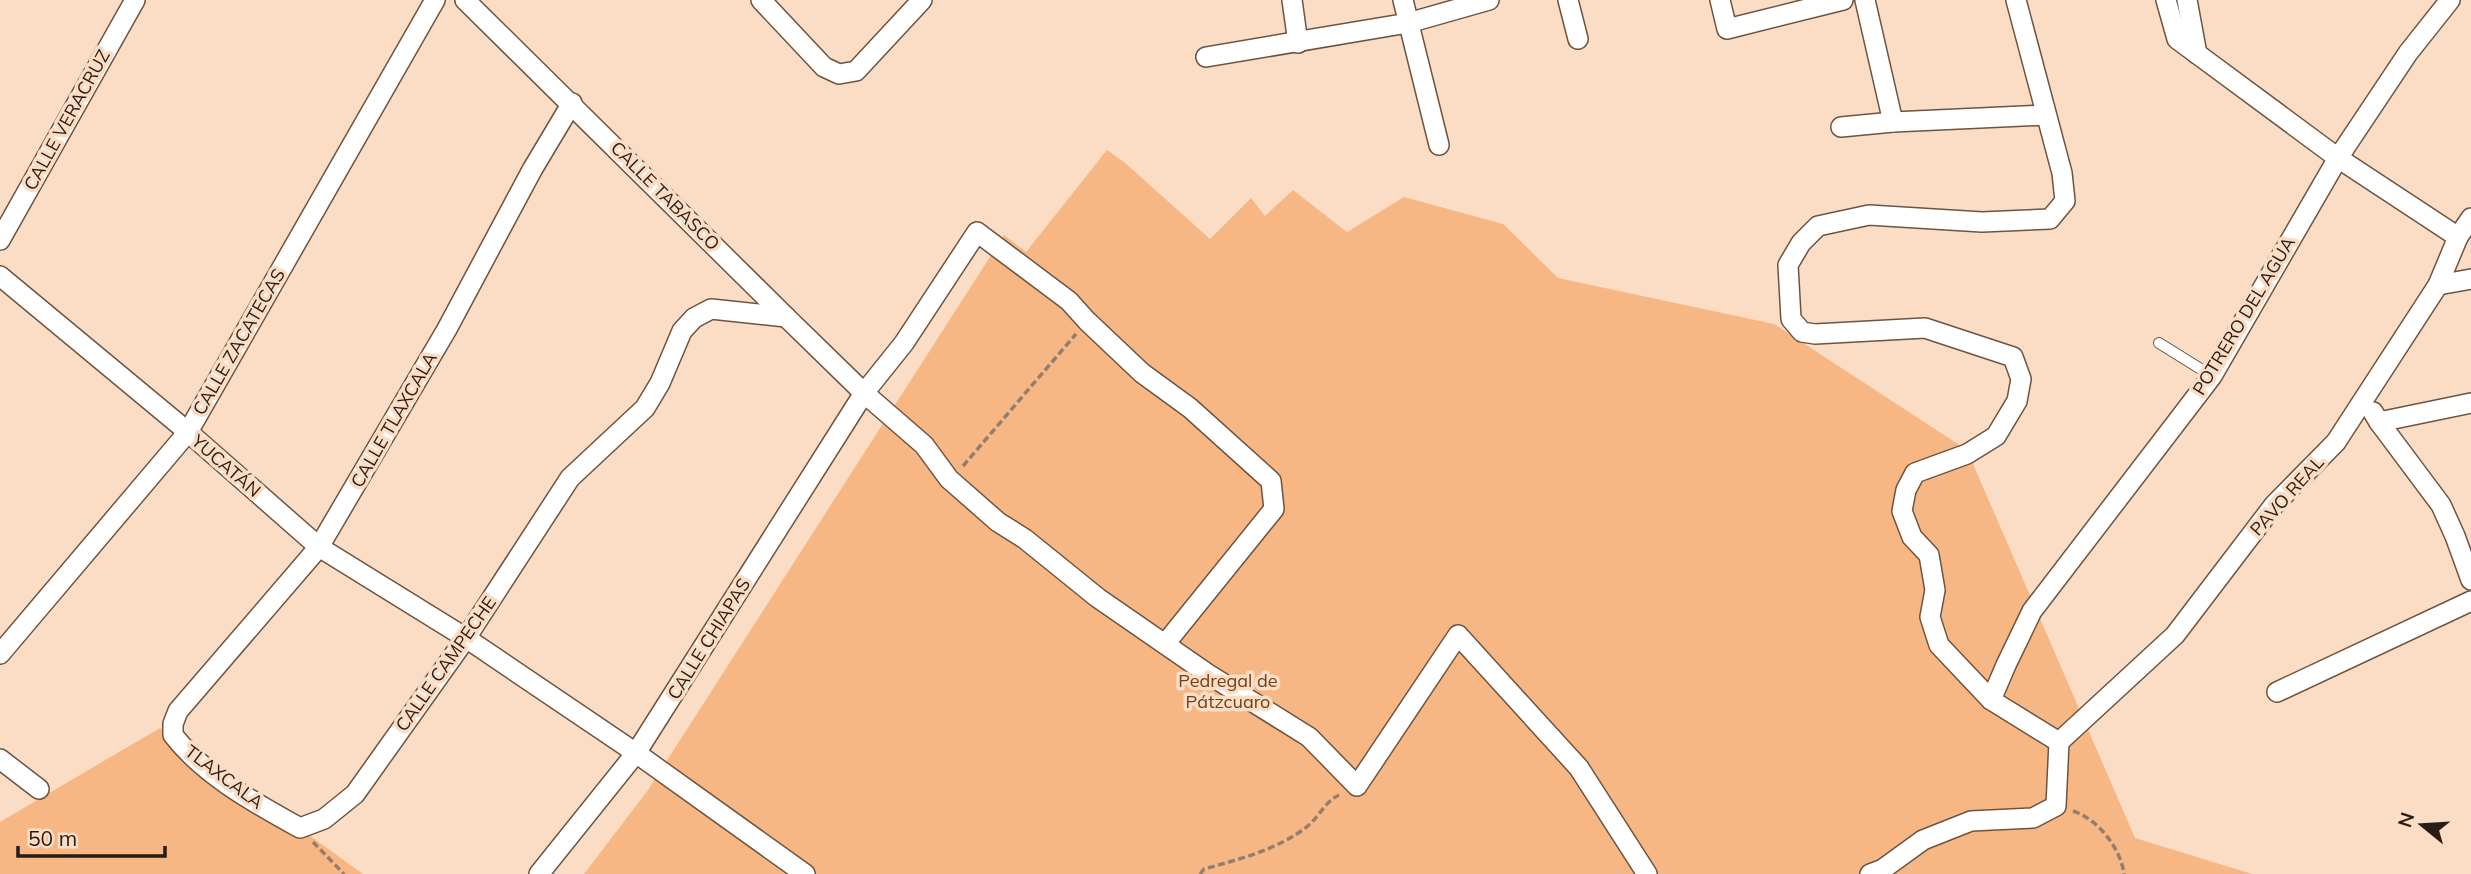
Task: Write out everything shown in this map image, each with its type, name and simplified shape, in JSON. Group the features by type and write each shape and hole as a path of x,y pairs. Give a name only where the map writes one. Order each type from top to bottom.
{"street":[{"name":"CALLE VERACRUZ","path":"0,240 135,0"},
{"name":"CALLE ZACATECAS","path":"0,654 188,432 435,0"},
{"name":"CALLE TABASCO","path":"465,0 864,393 924,445 949,479 998,522 1025,539 1098,598 1208,674 1309,737 1357,786"},
{"path":"761,0 824,67 839,74 856,71 922,0"},
{"path":"1292,0 1298,43"},
{"path":"1402,0 1439,145"},
{"path":"1206,57 1408,23 1489,0"},
{"path":"1568,0 1578,39"},
{"path":"1720,0 1727,29 1843,0"},
{"path":"1865,0 1893,122"},
{"path":"1870,874 1883,869 1923,840 1971,821 2033,818 2056,806 2059,742 1992,700 1939,645 1930,617 1934,590 1929,555 1912,537 1902,511 1906,491 1915,473 1967,454 1996,436 2017,401 2021,379 2013,357 1925,328 1815,334 1802,332 1791,319 1788,265 1801,243 1818,226 1869,215 1982,222 2050,219 2065,201 2062,173 2016,0"},
{"path":"2166,0 2178,39 2338,158 2458,237"},
{"path":"2188,0 2197,54"},
{"path":"2178,39 2206,0"},
{"name":"POTRERO DEL AGUA","path":"1992,700 2032,611 2212,376 2338,158 2408,53 2450,0"},
{"name":"CALLE TLAXCALA","path":"178,711 319,547 447,329 532,170 572,103"},
{"path":"1841,127 1893,122 2046,116"},
{"name":"PAVO REAL","path":"2059,742 2175,635 2274,505 2336,442 2438,285 2458,237 2471,218"},
{"name":"CALLE CHIAPAS","path":"538,874 636,753 864,393 925,313 976,232 1069,302 1087,321"},
{"name":"YUCATÁN","path":"0,276 188,432 319,547 466,638 636,753 805,874"},
{"path":"2438,285 2471,279"},
{"name":"CALLE CAMPECHE","path":"300,828 324,819 355,794 466,638 570,478 645,408 660,383 682,331 694,318 711,309 786,317"},
{"path":"1087,321 1142,373 1190,408 1271,481 1274,509 1165,644"},
{"path":"2365,400 2463,534 2471,580"},
{"path":"2379,422 2471,403"},
{"path":"2277,692 2471,601"},
{"path":"1357,786 1458,635 1578,768 1647,874"},
{"name":"TLAXCALA","path":"178,711 173,724 173,735 185,750 246,798 300,828"},
{"path":"0,759 39,789"}],"lane":[{"path":"2159,343 2212,376"}],"path":[{"path":"949,479 972,456 1087,321"},
{"path":"1200,874 1205,869 1254,855 1280,842 1309,825 1331,799 1357,786"},
{"path":"2056,806 2079,813 2103,830 2123,862 2124,874"},
{"path":"300,828 344,874"}],"green space":[{"name":"Pedregal de Pátzcuaro","path":"1107,150 1210,239 1251,198 1265,216 1293,190 1347,232 1404,197 1503,224 1558,278 1774,324 1967,450 2135,838 2252,874 584,874 648,790 1004,235 1026,252"},
{"path":"160,728 363,874 0,874 0,822"}]}
